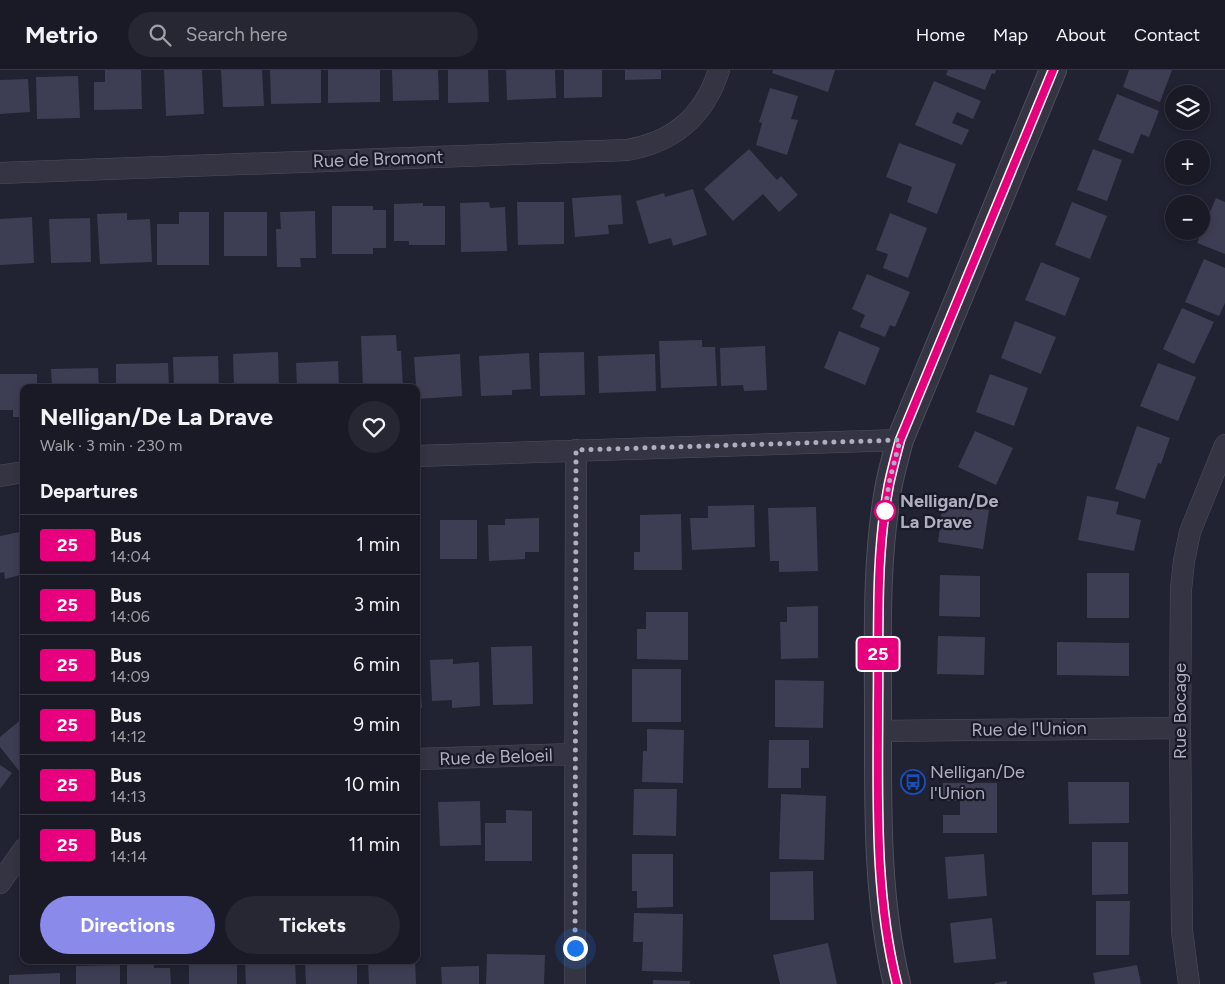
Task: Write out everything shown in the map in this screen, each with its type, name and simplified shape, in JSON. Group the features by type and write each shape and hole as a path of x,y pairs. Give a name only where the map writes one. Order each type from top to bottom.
{"street":[{"name":"Rue de Bromont","path":"0,173 626,150 647,147 682,128 695,115 706,99 719,70"},
{"path":"897,984 885,924 878,818 878,612 883,521 889,483 900,440 1053,70"},
{"path":"420,456 900,440"},
{"name":"Rue Bocage","path":"1189,984 1182,931 1180,617 1184,561 1190,532 1225,445"},
{"name":"Rue de Beloeil","path":"576,450 576,984"},
{"path":"0,476 20,473"},
{"name":"Rue de l'Union","path":"878,731 1180,728"},
{"name":"Rue de Beloeil","path":"420,759 576,754"},
{"path":"0,883 20,855"}],"building":[{"path":"105,70 141,70 142,109 94,110 94,82 105,82"},
{"path":"164,70 202,70 204,114 166,116"},
{"path":"221,70 262,70 264,106 223,107"},
{"path":"270,70 321,70 321,103 271,104"},
{"path":"328,70 380,70 380,102 328,103"},
{"path":"392,70 438,70 439,100 393,101"},
{"path":"448,70 488,70 489,102 448,103"},
{"path":"506,70 555,70 556,98 507,100"},
{"path":"564,70 602,70 602,97 564,98"},
{"path":"625,70 661,70 661,79 625,80"},
{"path":"773,70 835,70 828,92 772,73"},
{"path":"948,70 996,70 995,74 992,73 985,90 946,75"},
{"path":"1129,70 1172,70 1160,102 1123,87"},
{"path":"78,76 80,118 37,119 36,77"},
{"path":"28,79 30,112 0,114 0,80"},
{"path":"934,81 981,101 973,119 957,112 952,123 969,130 962,145 915,125"},
{"path":"770,88 798,96 791,119 798,120 787,155 756,145 762,123 759,122"},
{"path":"1117,94 1159,111 1149,137 1141,134 1133,154 1098,140"},
{"path":"899,143 956,164 937,214 907,202 912,187 886,177"},
{"path":"749,149 777,180 781,176 798,195 779,212 763,194 733,221 704,189"},
{"path":"1093,149 1122,160 1107,201 1077,190"},
{"path":"693,189 707,235 673,246 671,238 649,244 636,201 664,193 665,197"},
{"path":"621,195 623,224 608,225 609,234 575,237 572,198"},
{"path":"1216,198 1225,202 1225,254 1197,243 1198,240 1210,240 1210,212"},
{"path":"489,202 490,208 505,207 507,251 461,252 460,203"},
{"path":"517,202 564,202 564,244 518,245"},
{"path":"1072,202 1107,216 1090,259 1055,245"},
{"path":"423,203 423,206 445,206 445,245 409,245 409,241 394,241 394,204"},
{"path":"332,206 373,206 373,210 386,210 386,248 373,248 373,254 332,254"},
{"path":"315,211 316,258 300,258 301,267 277,267 276,229 281,229 280,212"},
{"path":"179,212 209,212 209,265 157,265 157,224 179,224"},
{"path":"224,212 267,212 267,256 224,256"},
{"path":"127,213 127,220 150,219 152,262 100,264 97,214"},
{"path":"890,213 927,228 908,278 883,268 888,254 876,250"},
{"path":"32,217 34,263 0,265 0,219"},
{"path":"90,218 91,262 51,263 49,219"},
{"path":"1204,259 1225,268 1225,303 1219,316 1185,302"},
{"path":"1041,262 1080,278 1065,316 1025,300"},
{"path":"867,274 910,292 895,327 890,325 885,337 860,327 865,315 852,309"},
{"path":"1182,308 1214,322 1194,364 1163,349"},
{"path":"1015,321 1056,337 1041,374 1001,358"},
{"path":"839,331 880,348 865,385 824,368"},
{"path":"396,335 397,351 401,351 403,384 363,384 361,336"},
{"path":"702,340 702,347 715,347 717,386 661,388 659,341"},
{"path":"765,346 767,390 744,391 743,385 721,386 720,348"},
{"path":"278,352 279,384 234,384 233,354"},
{"path":"584,352 585,395 540,396 539,353"},
{"path":"529,353 531,389 512,390 512,395 481,396 479,356"},
{"path":"460,354 462,396 420,399 420,384 416,384 414,357"},
{"path":"655,354 656,391 599,393 598,356"},
{"path":"218,356 219,384 174,384 173,357"},
{"path":"338,361 339,384 297,384 296,363"},
{"path":"168,363 169,384 116,384 116,364"},
{"path":"1158,363 1196,377 1178,421 1140,406"},
{"path":"98,368 99,384 52,384 51,369"},
{"path":"0,374 37,374 37,384 20,384 20,417 13,417 13,410 0,410"},
{"path":"990,374 1028,388 1014,426 976,412"},
{"path":"1137,426 1170,438 1161,464 1158,463 1145,499 1115,489"},
{"path":"975,431 1013,448 996,485 958,467"},
{"path":"1087,496 1119,502 1116,514 1141,520 1134,551 1078,540"},
{"path":"943,503 989,510 983,549 938,542"},
{"path":"754,505 755,547 692,550 690,518 708,518 708,506"},
{"path":"816,507 818,571 779,572 779,561 770,561 768,508"},
{"path":"681,514 682,570 634,570 634,552 640,552 640,515"},
{"path":"539,518 539,552 525,552 525,559 489,561 488,525 505,525 505,519"},
{"path":"440,520 477,520 477,559 440,559"},
{"path":"20,532 20,575 5,579 4,572 0,573 0,536"},
{"path":"1087,573 1129,573 1129,618 1087,618"},
{"path":"940,575 980,576 980,617 939,616"},
{"path":"818,606 818,658 781,659 780,622 787,622 787,607"},
{"path":"646,612 688,612 688,660 637,659 637,629 646,629"},
{"path":"938,636 985,637 984,675 937,674"},
{"path":"1057,642 1129,643 1129,676 1057,675"},
{"path":"532,646 533,704 493,705 491,647"},
{"path":"453,659 453,664 479,662 480,706 452,708 452,700 432,701 430,660"},
{"path":"632,669 681,669 681,722 632,722"},
{"path":"420,678 422,708 420,708"},
{"path":"775,680 824,681 823,728 775,727"},
{"path":"20,720 20,772 0,747 0,737"},
{"path":"647,729 684,730 683,783 642,782 643,751 647,751"},
{"path":"769,740 809,740 809,768 801,768 801,788 768,788"},
{"path":"0,765 12,773 0,789"},
{"path":"1068,782 1129,782 1129,823 1069,824"},
{"path":"943,783 997,783 997,833 943,833 943,815 960,815 960,801 943,801"},
{"path":"634,789 677,789 676,836 633,835"},
{"path":"781,794 826,796 824,860 779,859"},
{"path":"480,801 481,845 440,846 438,802"},
{"path":"506,810 532,811 532,861 485,861 485,823 506,823"},
{"path":"1092,842 1128,842 1128,894 1092,895"},
{"path":"632,854 673,854 673,907 637,908 637,891 632,891"},
{"path":"984,854 987,896 948,899 945,857"},
{"path":"813,871 814,920 770,920 770,872"},
{"path":"1096,901 1130,901 1129,955 1096,955"},
{"path":"634,913 683,914 682,972 642,971 643,942 633,942"},
{"path":"992,918 996,959 954,963 950,923"},
{"path":"828,943 837,984 780,984 773,955"},
{"path":"487,954 545,955 544,984 486,984"},
{"path":"127,964 154,964 154,968 170,968 171,984 127,984"},
{"path":"189,964 237,965 237,984 189,984"},
{"path":"245,964 295,964 296,984 246,984"},
{"path":"305,964 357,964 357,984 306,984"},
{"path":"368,964 415,964 416,984 369,984"},
{"path":"120,965 120,984 76,984 76,966"},
{"path":"1137,965 1141,984 1095,984 1093,973"},
{"path":"479,966 479,984 442,984 441,967"},
{"path":"60,973 60,984 9,984 9,975"},
{"path":"653,980 690,981 690,984 653,984"},
{"path":"1007,981 1007,984 995,984 995,983"}],"bus line":[{"name":"25","path":"897,984 885,924 878,818 878,612 883,521 889,483 900,440 1053,70"}],"place":[{"name":"Nelligan/De La Drave","path":"885,511"},
{"name":"Nelligan/De l'Union","path":"913,782"}],"route":[{"path":"575,948 576,450 900,440 889,483 885,511"}]}
